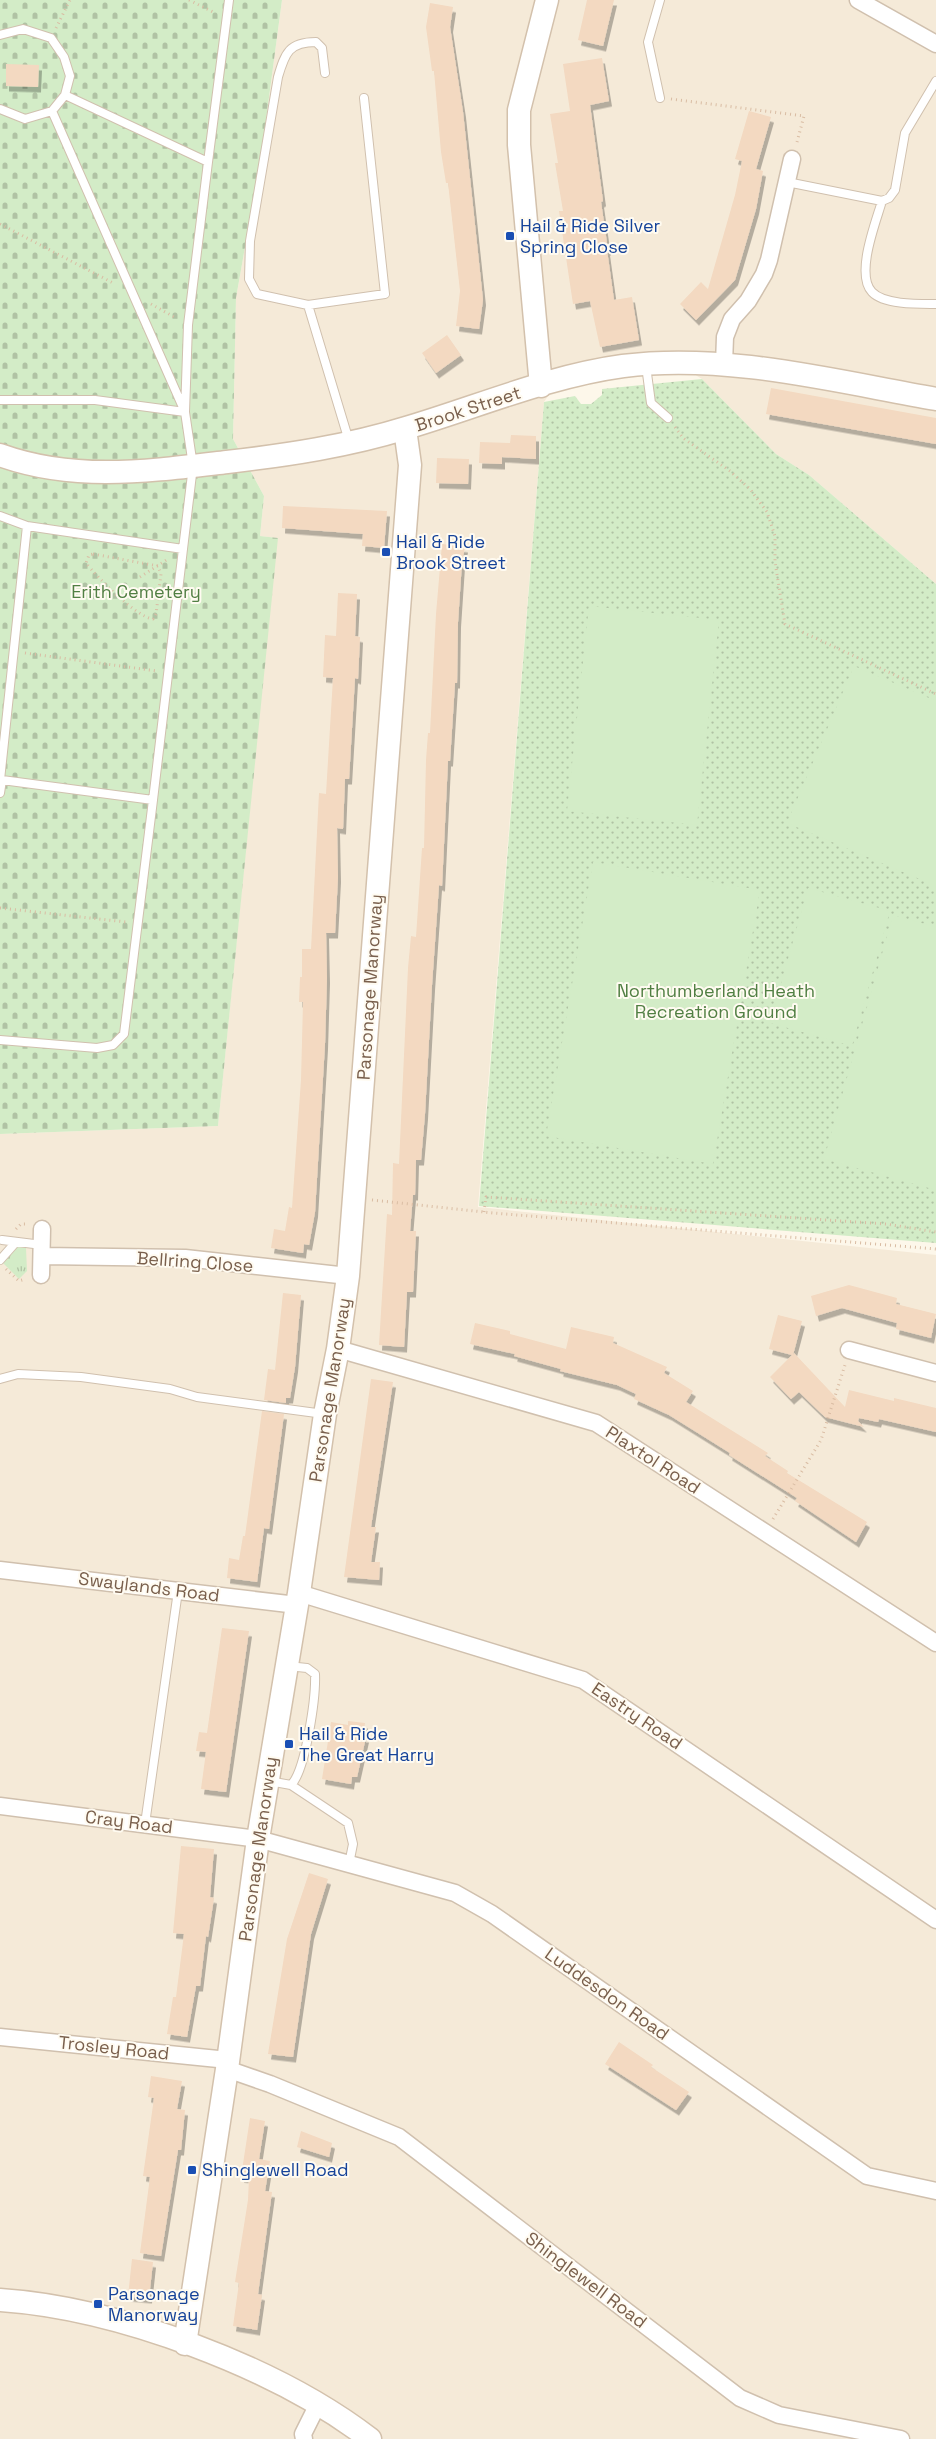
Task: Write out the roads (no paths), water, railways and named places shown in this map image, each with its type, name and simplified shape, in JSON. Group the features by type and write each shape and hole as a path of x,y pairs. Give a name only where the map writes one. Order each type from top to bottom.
{"street":[{"path":"541,386 519,136 520,110 547,0"},
{"path":"858,0 936,44"},
{"path":"724,364 725,338 732,319 748,301 764,274 769,260 792,159"},
{"name":"Brook Street","path":"0,455 44,468 90,473 147,472 278,456 349,443 405,429 558,380 622,366 724,364 936,399"},
{"name":"Parsonage Manorway","path":"186,2344 228,2064 258,1839 298,1599 325,1414 338,1349 348,1276 410,465 405,429"},
{"path":"41,1274 42,1243"},
{"name":"Bellring Close","path":"42,1243 348,1276"},
{"name":"Plaxtol Road","path":"338,1349 596,1423 936,1643"},
{"path":"849,1350 936,1373"},
{"name":"Swaylands Road","path":"0,1570 178,1590 298,1599"},
{"name":"Eastry Road","path":"298,1599 583,1680 936,1920"},
{"name":"Cray Road","path":"0,1806 258,1839"},
{"name":"Luddesdon Road","path":"258,1839 455,1892 492,1914 867,2176 936,2191"},
{"name":"Trosley Road","path":"0,2037 228,2064"},
{"name":"Shinglewell Road","path":"228,2064 270,2084 400,2137 740,2398 779,2415 901,2439"},
{"path":"0,2300 76,2311 150,2330 245,2366 318,2404 370,2439"},
{"path":"304,2439 303,2434 318,2404"}],"lane":[{"path":"0,1040 97,1048 113,1044 124,1034 139,923 193,466 185,412 188,325 229,0"},
{"path":"660,0 648,42 660,98"},
{"path":"0,35 23,29 51,38 64,57 70,76 65,95 52,111 25,119 0,109"},
{"path":"325,73 322,48 316,42 301,42 287,53 278,77 250,241 249,279 257,294 308,305 385,294 364,98"},
{"path":"787,182 882,201 889,198 895,190 906,133 936,81"},
{"path":"65,95 208,162"},
{"path":"52,111 185,412"},
{"path":"882,201 867,254 868,285 872,292 883,298 919,304 936,304"},
{"path":"308,305 349,443"},
{"path":"646,365 651,403 668,418"},
{"path":"0,400 95,400 185,412"},
{"path":"0,516 27,526 183,550"},
{"path":"0,793 27,526"},
{"path":"1,780 153,800"},
{"path":"2,1240 42,1243"},
{"path":"0,1262 16,1242"},
{"path":"0,1379 18,1374 81,1377 170,1389 197,1397 325,1414"},
{"path":"145,1824 178,1590"},
{"path":"286,1666 307,1668 315,1674 310,1725 298,1778 291,1784"},
{"path":"267,1781 291,1784 348,1823 353,1844 349,1865"}],"place":[{"name":"Hail & Ride Silver Spring Close","path":"510,236"},
{"name":"Hail & Ride Brook Street","path":"386,552"},
{"name":"Hail & Ride The Great Harry","path":"289,1744"},
{"name":"Shinglewell Road","path":"192,2170"},
{"name":"Parsonage Manorway","path":"98,2304"}],"park label":[{"name":"Erith Cemetery","path":"136,592"},
{"name":"Northumberland Heath Recreation Ground","path":"716,1001"}]}
